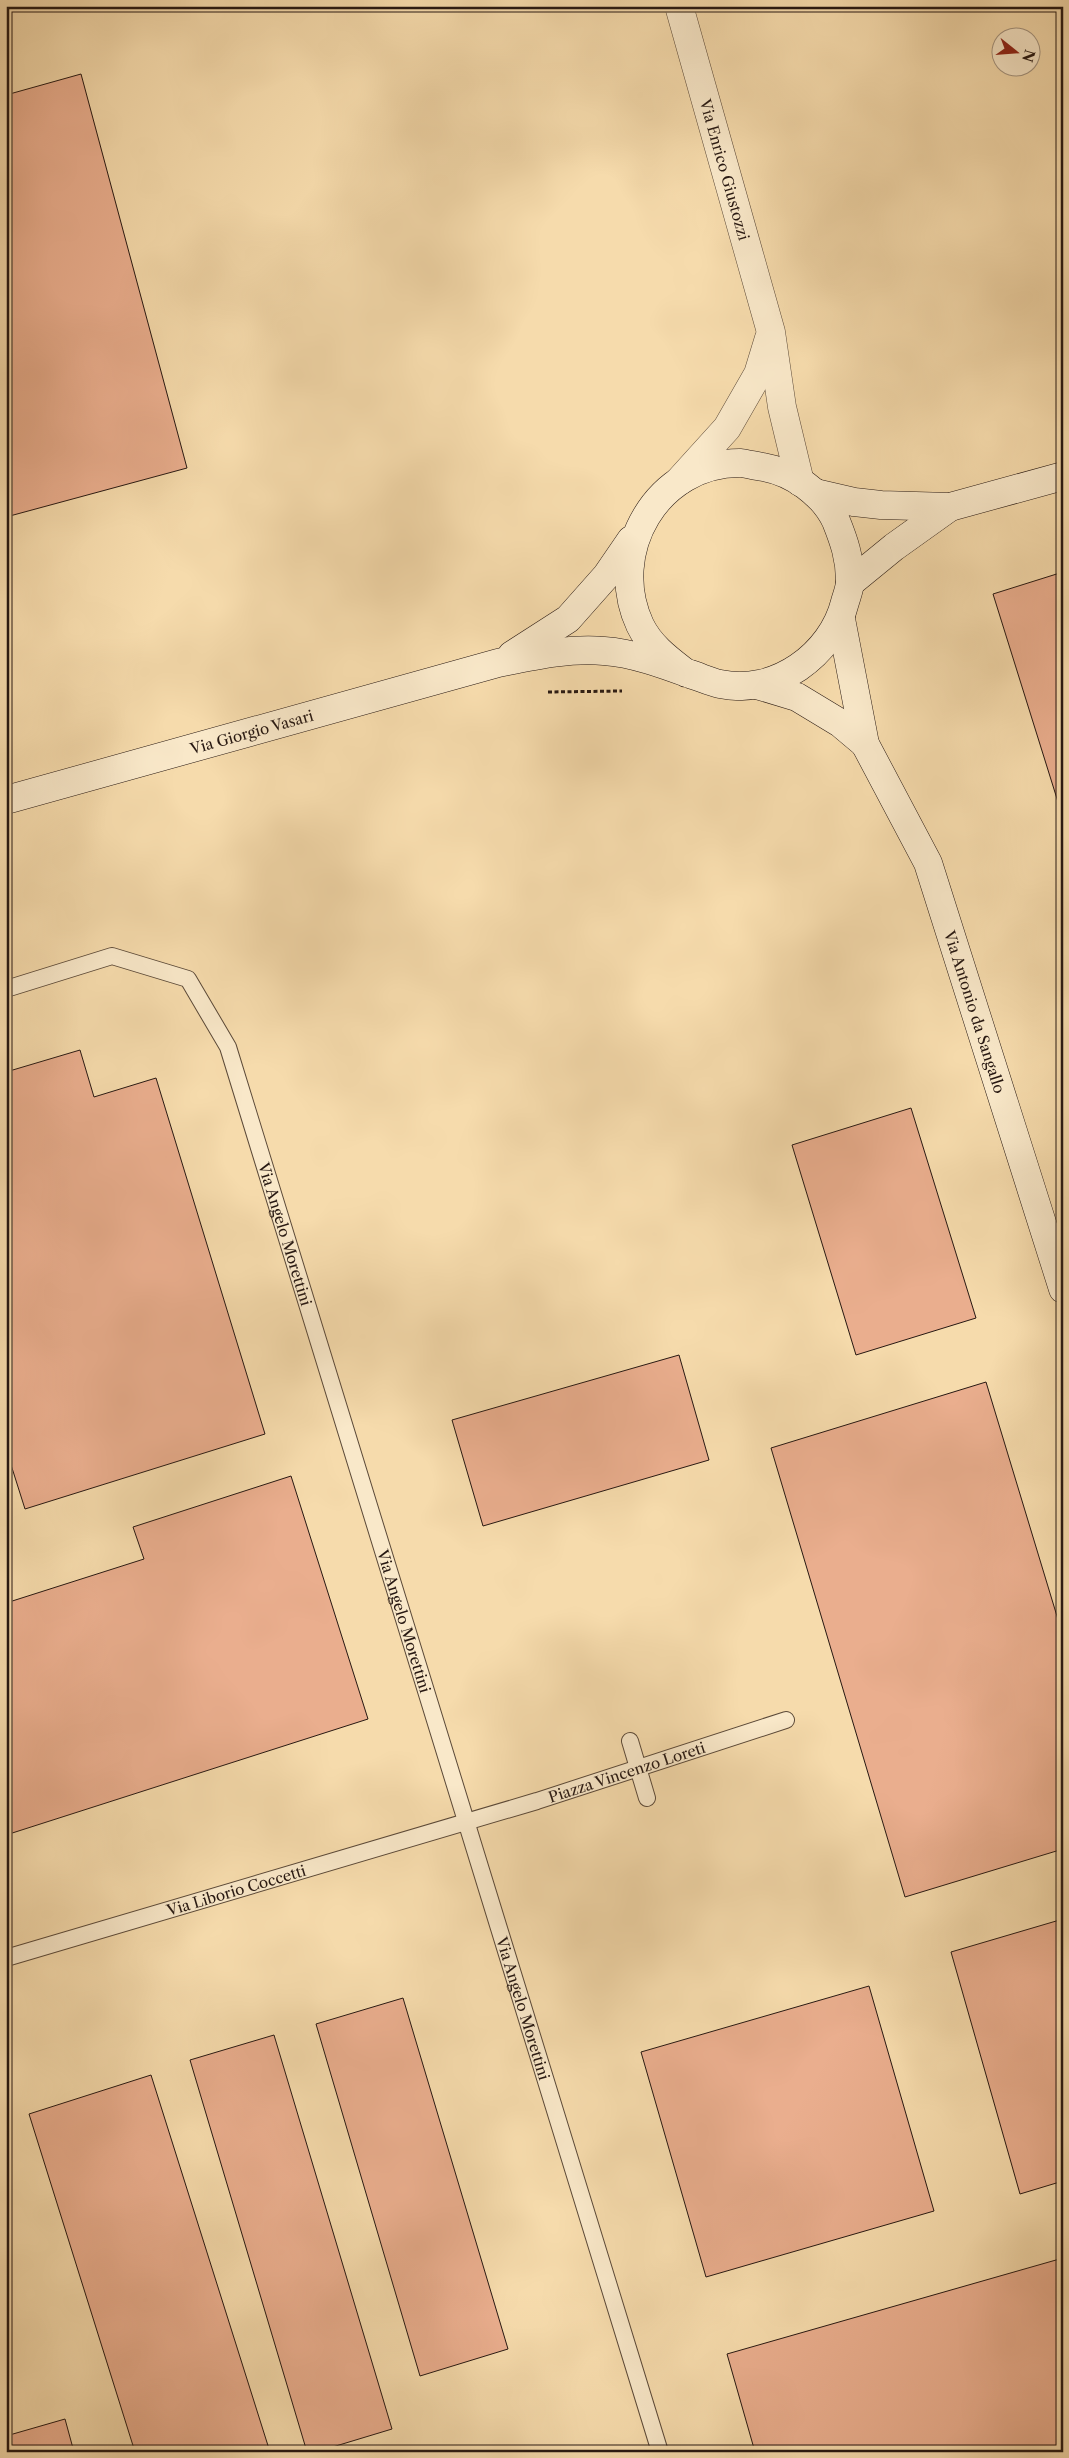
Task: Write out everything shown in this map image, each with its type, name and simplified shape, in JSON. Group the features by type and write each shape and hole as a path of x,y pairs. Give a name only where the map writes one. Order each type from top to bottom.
{"main road":[{"name":"Via Enrico Giustozzi","path":"679,6 771,332 782,408 808,487"},
{"path":"679,481 727,428 758,374 771,332"},
{"name":"Via Antonio da Sangallo","path":"808,487 832,512 847,546 850,583 841,619 821,650 792,673 757,684 721,685 686,672 660,653 641,626 632,603 629,562 638,531 654,503 679,481 709,468 741,463 774,469 808,487 863,503 950,507 1063,476"},
{"name":"Via Antonio da Sangallo","path":"850,583 894,547 950,507"},
{"name":"Via Giorgio Vasari","path":"498,664 568,619 607,575 638,531"},
{"name":"Via Antonio da Sangallo","path":"841,619 865,744 928,863 1063,1289"},
{"name":"Via Giorgio Vasari","path":"6,800 498,664 551,652 604,651 641,658 686,672"},
{"name":"Via Antonio da Sangallo","path":"757,684 797,697 840,723 865,744"}],"lane":[{"name":"Via Angelo Morettini","path":"6,989 112,956 188,979 228,1047 660,2452"},
{"name":"Piazza Vincenzo Loreti","path":"466,1821 536,1801 786,1720"},
{"path":"630,1741 647,1798"},
{"name":"Via Liborio Coccetti","path":"6,1958 466,1821"}],"building":[{"path":"81,74 187,468 6,517 6,95"},
{"path":"1063,572 1063,818 993,594"},
{"path":"80,1050 94,1097 156,1078 265,1434 25,1509 6,1449 6,1072"},
{"path":"911,1108 976,1318 856,1355 792,1145"},
{"path":"679,1355 709,1460 483,1526 452,1420"},
{"path":"986,1382 1063,1636 1063,1849 905,1897 771,1448"},
{"path":"291,1476 368,1719 6,1835 6,1603 144,1559 133,1527"},
{"path":"1063,1919 1063,2181 1020,2194 951,1952"},
{"path":"869,1986 934,2211 706,2277 641,2052"},
{"path":"403,1998 508,2349 420,2376 316,2024"},
{"path":"274,2035 392,2429 316,2452 307,2452 190,2060"},
{"path":"151,2075 270,2452 135,2452 29,2114"},
{"path":"1063,2258 1063,2452 755,2452 727,2354"},
{"path":"65,2419 74,2452 6,2452 6,2436"}]}
